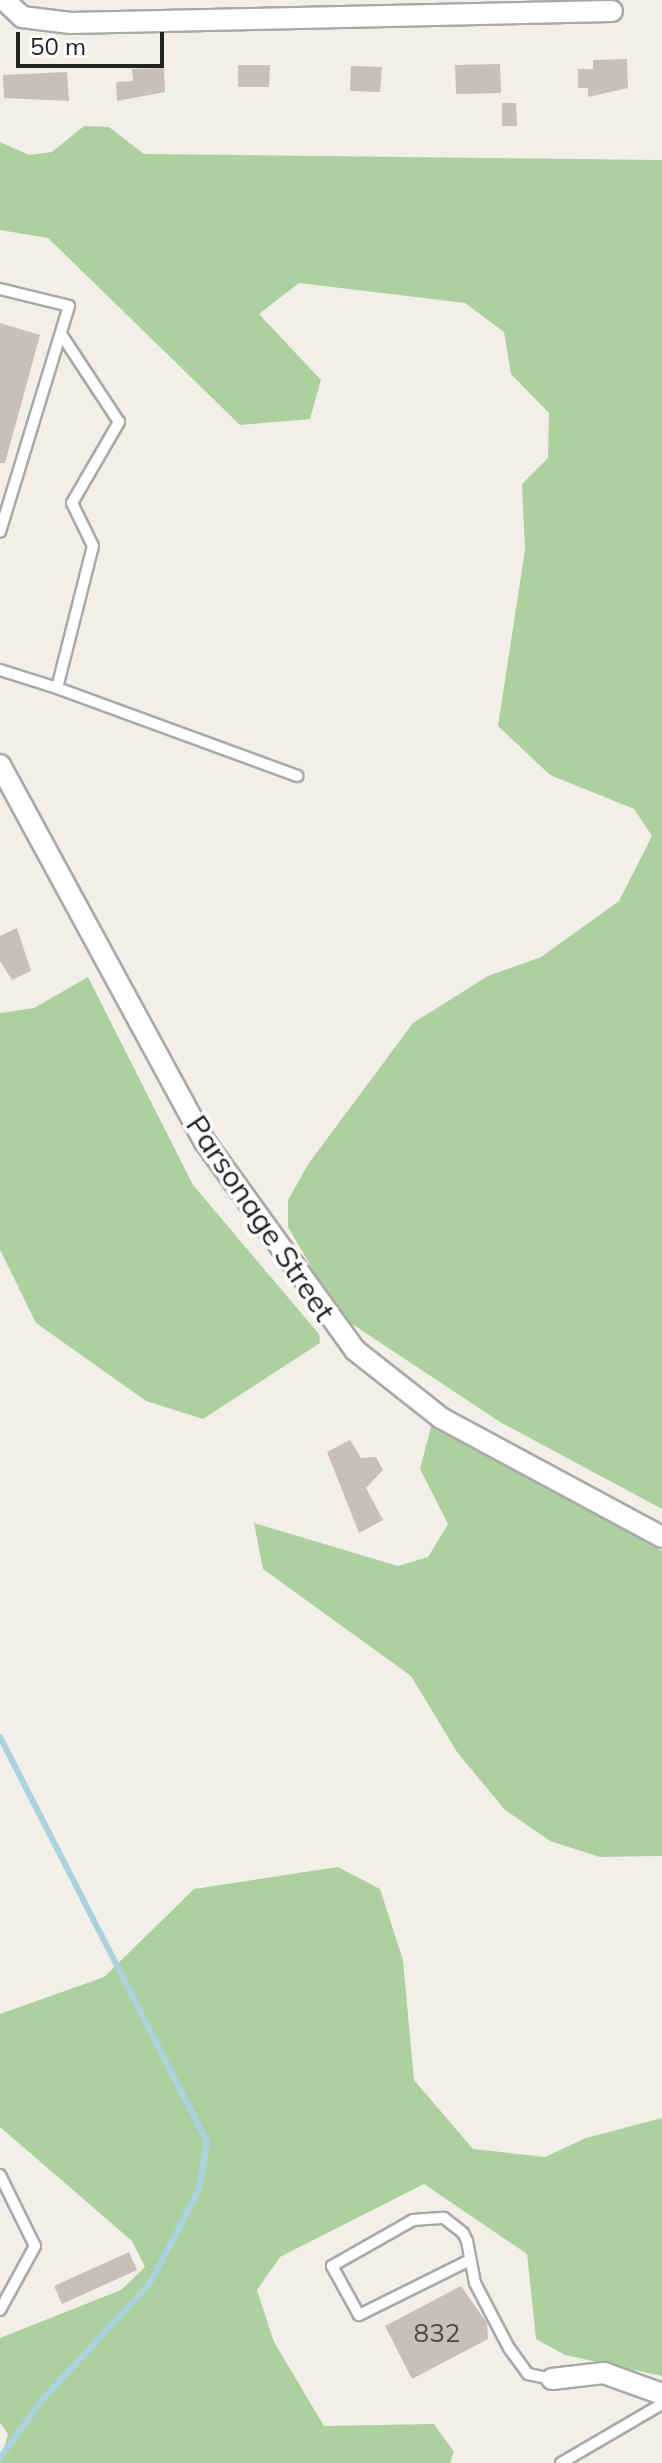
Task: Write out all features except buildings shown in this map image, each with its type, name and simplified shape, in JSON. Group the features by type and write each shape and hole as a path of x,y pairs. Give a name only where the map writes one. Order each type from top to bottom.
{"street":[{"path":"6,2 36,21 71,23 456,5 612,11"},
{"name":"Parsonage Street","path":"0,765 205,1142 347,1340 441,1418 662,1537"},
{"path":"552,2379 604,2373 662,2394"}],"lane":[{"path":"0,289 69,306 0,532"},
{"path":"57,688 93,546 72,503 119,422 61,334"},
{"path":"0,670 297,776"},
{"path":"0,2175 35,2246 0,2310"},
{"path":"470,2260 359,2315 332,2266 434,2215 463,2233 470,2260 509,2348 528,2374 552,2379"},
{"path":"561,2463 662,2404"}],"green space":[{"path":"84,126 109,127 144,154 662,160 662,1509 500,1422 340,1316 288,1227 288,1200 309,1163 413,1023 488,976 541,957 619,901 652,836 634,809 550,775 498,726 525,550 522,484 548,458 549,413 511,374 504,332 465,303 299,283 259,314 321,380 310,419 240,425 48,238 0,230 0,142 29,155 52,152"},
{"path":"88,977 193,1185 319,1334 320,1343 203,1419 146,1401 36,1323 0,1250 0,1013 34,1008"},
{"path":"432,1423 662,1551 662,1856 600,1857 550,1841 505,1810 457,1752 411,1676 263,1569 254,1523 398,1566 428,1557 448,1524 420,1469"},
{"path":"338,1867 380,1889 403,1960 414,2080 473,2149 545,2157 586,2138 662,2118 662,2376 565,2355 536,2339 527,2254 424,2184 280,2257 257,2290 274,2342 324,2426 434,2424 454,2452 450,2463 0,2463 8,2434 0,2423 0,2338 121,2290 145,2267 132,2241 0,2127 0,2014 104,1977 194,1889"}],"waterway":[{"path":"0,1737 207,2141 199,2189 150,2283 43,2399 0,2458"}]}
